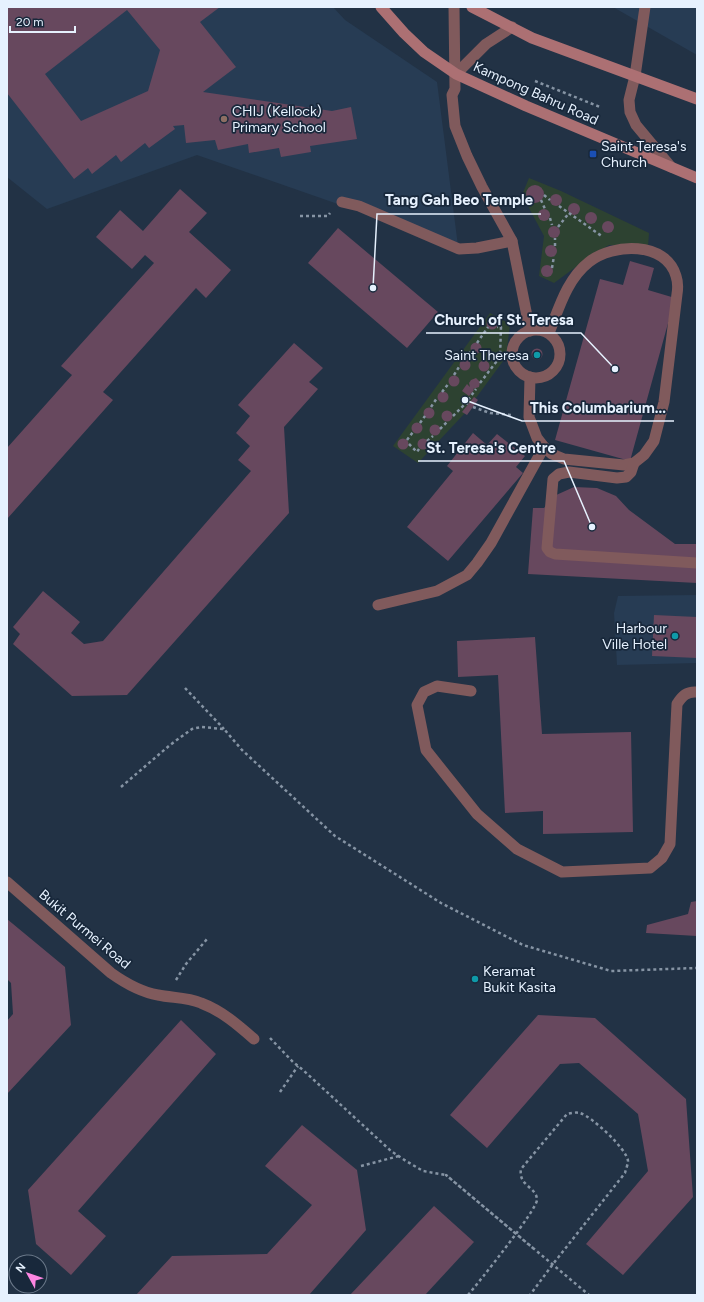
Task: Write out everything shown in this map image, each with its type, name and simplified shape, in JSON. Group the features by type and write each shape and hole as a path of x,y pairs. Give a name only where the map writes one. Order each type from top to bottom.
{"main road":[{"name":"Kampong Bahru Road","path":"381,7 404,33 424,52 456,74 526,106 697,178"},
{"path":"472,7 532,38 697,99"}],"street":[{"path":"454,7 456,74 455,88 452,95 456,126 467,156 512,241 530,331"},
{"path":"645,7 635,76 629,100 630,112 636,125 671,167"},
{"path":"456,74 486,44 512,27"},
{"path":"342,202 359,206 459,249 477,248 512,241"},
{"path":"530,377 529,417 537,438 552,454 564,459 624,465 634,463 644,455 654,441 664,402 678,283 673,269 662,257 643,249 631,248 611,250 598,256 581,269 567,289 549,333"},
{"path":"543,330 555,338 559,345 561,352 557,367 552,373 545,377 530,377 518,370 513,358 512,350 514,344 524,333 530,331 543,330"},
{"path":"378,605 437,591 466,575 478,563 491,543 544,447"},
{"path":"634,463 631,472 626,477 617,478 569,472 559,474 553,479 546,542 547,548 550,552 555,554 697,563"},
{"path":"471,691 437,686 424,692 417,705 426,750 477,814 517,849 562,872 650,868 662,858 670,844 677,704 681,697 690,692 697,692"},
{"name":"Bukit Purmei Road","path":"7,882 105,968 121,980 156,995 200,1002 227,1016 254,1039"}],"path":[{"path":"535,81 600,107"},
{"path":"544,195 550,200"},
{"path":"541,200 545,208"},
{"path":"300,216 328,216 342,202"},
{"path":"559,206 568,215 602,236"},
{"path":"560,225 568,215"},
{"path":"550,218 552,226"},
{"path":"555,238 555,246"},
{"path":"552,268 554,256"},
{"path":"477,343 488,327"},
{"path":"480,383 500,357 501,328 497,327"},
{"path":"465,359 471,351"},
{"path":"454,375 459,367"},
{"path":"442,392 448,383"},
{"path":"453,416 467,404 476,389"},
{"path":"431,407 437,398"},
{"path":"473,407 490,413 529,417"},
{"path":"420,423 425,416"},
{"path":"440,429 447,422"},
{"path":"407,440 413,432"},
{"path":"428,441 433,436"},
{"path":"409,444 417,452 420,449"},
{"path":"185,688 242,750 336,836 441,903 523,945 611,971 697,968"},
{"path":"122,787 170,745 192,729 201,727 224,729"},
{"path":"181,982 176,981 186,964 207,939"},
{"path":"268,1036 298,1066 391,1151 424,1170 446,1175 534,1249"},
{"path":"280,1092 298,1066"},
{"path":"468,1295 515,1234 537,1202 536,1196 532,1189 522,1180 520,1175 521,1169 568,1114 580,1112 591,1118 608,1133 625,1153 628,1160 625,1173 530,1295"},
{"path":"361,1166 399,1156"},
{"path":"446,1175 589,1295"}],"shaded area":[{"name":"CHIJ (Kellock) Primary School","path":"7,7 333,7 345,20 437,82 458,246 197,155 47,209 7,177"},
{"path":"613,7 697,7 697,55"},
{"path":"697,595 697,663 617,665 614,613 618,596"}],"green space":[{"path":"529,178 561,191 649,233 648,247 609,245 588,258 554,283 539,276 544,236 522,195"},
{"path":"490,313 510,324 506,357 465,413 418,463 393,446"}],"building":[{"path":"7,7 220,7 200,22 236,67 203,92 332,111 351,107 357,139 310,146 311,152 281,157 279,148 249,153 248,144 218,150 215,140 186,143 184,125 173,126 175,129 149,148 145,143 121,162 116,155 92,174 88,168 74,179 7,93","holes":["127,10 160,50 148,91 81,121 45,74"]},
{"path":"535,185 541,188 544,194 541,200 535,203 529,200 526,194 529,188"},
{"path":"180,189 207,213 189,232 231,270 206,298 196,288 103,392 113,400 7,519 7,448 72,375 61,366 154,263 145,255 132,269 96,237 120,210 143,231"},
{"path":"554,194 558,194 562,200 558,206 554,206 550,202 550,198"},
{"path":"572,203 576,203 580,209 576,215 572,215 568,211 568,207"},
{"path":"542,209 546,209 550,215 546,221 542,221 538,217 538,213"},
{"path":"589,212 593,212 597,218 593,224 589,224 585,220 585,216"},
{"path":"606,221 610,221 614,227 610,233 606,233 602,229 602,225"},
{"path":"552,226 556,226 560,232 556,238 552,238 548,234 548,230"},
{"path":"338,228 438,312 407,348 308,263"},
{"path":"549,245 553,245 557,251 553,257 549,257 545,253 545,249"},
{"path":"630,261 654,268 648,290 675,298 630,461 555,440 600,279 623,285"},
{"path":"545,265 549,265 553,271 549,277 545,277 541,273 541,269"},
{"path":"490,319 494,319 496,320 496,328 490,329 487,326 487,322"},
{"path":"294,343 323,368 309,382 318,389 284,427 289,513 127,695 72,696 13,644 20,634 13,627 43,591 80,622 71,633 84,644 103,641 251,471 238,460 250,446 236,433 250,416 238,405"},
{"path":"474,343 478,343 480,344 480,352 474,353 471,350 471,346"},
{"name":"Saint Theresa","path":"535,349 539,349 541,350 541,358 535,359 532,356 532,352"},
{"path":"463,360 467,360 469,361 469,369 463,370 460,367 460,363"},
{"path":"482,361 486,361 488,362 488,370 482,371 479,368 479,364"},
{"path":"452,376 456,376 458,377 458,385 452,386 449,383 449,379"},
{"path":"476,378 480,382 479,387 473,389 474,390 469,396 462,391 467,384 470,387 469,383 471,380"},
{"path":"441,392 445,392 447,393 447,401 441,402 438,399 438,395"},
{"path":"474,397 478,400 467,415 462,412"},
{"path":"427,408 431,408 433,409 433,417 427,418 424,415 424,411"},
{"path":"445,411 449,411 451,412 451,420 445,421 442,418 442,414"},
{"path":"415,423 419,423 421,424 421,432 415,433 412,430 412,426"},
{"path":"433,425 437,425 439,426 439,434 433,435 430,432 430,428"},
{"path":"473,433 487,445 497,434 525,456 516,467 523,473 448,561 407,527 453,471 447,466"},
{"path":"401,439 405,439 407,440 407,448 401,449 398,446 398,442"},
{"path":"421,439 425,439 427,440 427,448 421,449 418,446 418,442"},
{"path":"574,487 597,488 616,496 629,510 675,544 697,544 697,583 528,574 533,508 544,508 554,496"},
{"name":"Harbour Ville Hotel","path":"654,615 697,617 697,658 652,656"},
{"path":"535,637 542,734 631,732 633,832 543,834 543,811 505,813 498,675 458,677 457,641"},
{"path":"697,901 697,936 646,933 647,925 688,914 691,902"},
{"path":"7,919 65,967 71,1025 7,1094 7,1021 13,1014 11,983 7,979"},
{"path":"538,1015 595,1018 686,1099 693,1197 623,1275 586,1244 648,1171 638,1114 579,1063 560,1064 487,1148 450,1115"},
{"path":"181,1020 216,1054 78,1211 106,1236 71,1275 36,1244 28,1190"},
{"path":"302,1125 357,1170 366,1230 309,1295 136,1295 172,1256 267,1254 312,1205 265,1166"},
{"path":"434,1206 474,1242 425,1295 350,1295"}],"place":[{"name":"CHIJ (Kellock) Primary School","path":"224,119"},
{"name":"Saint Teresa's Church","path":"593,154"},
{"name":"Tang Gah Beo Temple","path":"373,288"},
{"name":"Saint Theresa","path":"537,355"},
{"name":"Church of St. Teresa","path":"615,369"},
{"name":"This Columbarium...","path":"465,400"},
{"name":"St. Teresa's Centre","path":"592,527"},
{"name":"Harbour Ville Hotel","path":"675,636"},
{"name":"Keramat Bukit Kasita","path":"475,979"}]}
